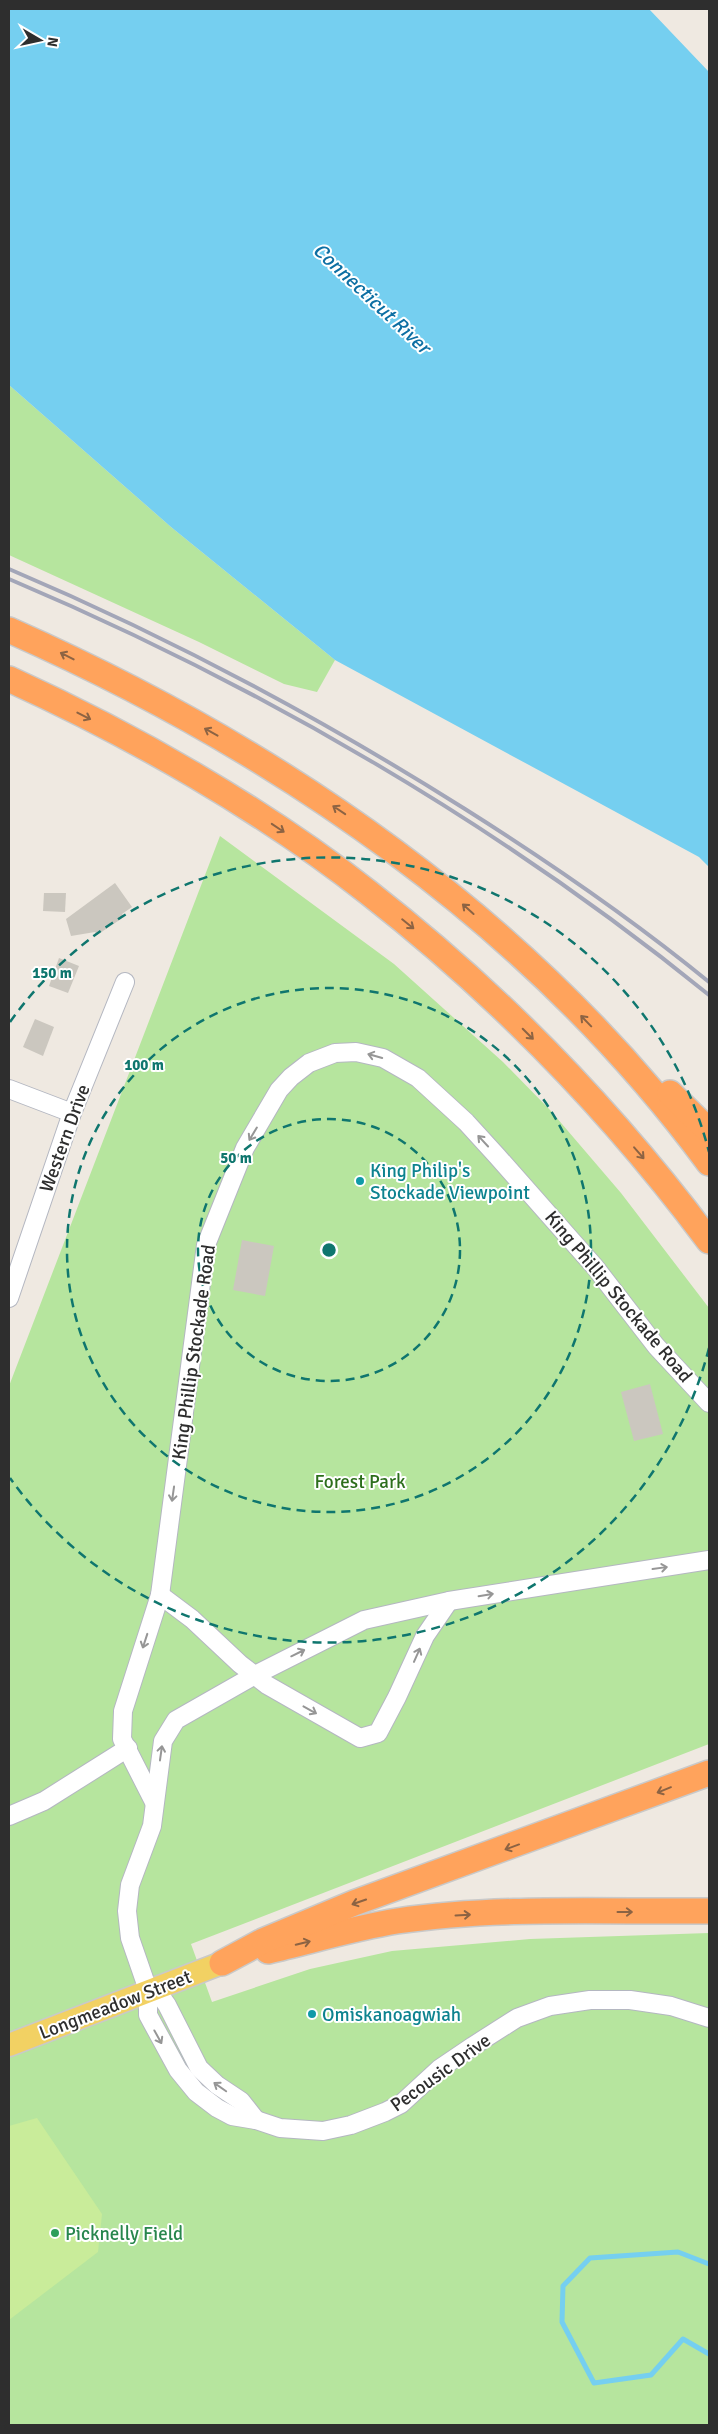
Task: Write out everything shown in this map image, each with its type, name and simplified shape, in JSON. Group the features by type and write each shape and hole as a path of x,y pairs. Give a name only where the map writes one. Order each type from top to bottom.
{"highway":[{"path":"9,630 58,652 182,716 299,784 354,821 463,904 557,992 613,1048 709,1163"},
{"path":"9,679 109,729 237,802 308,848 368,892 424,937 476,984 572,1079 662,1180 709,1240"},
{"path":"613,1048 672,1094 709,1131"},
{"path":"222,1963 263,1941 336,1910 709,1773"},
{"path":"222,1963 374,1926 419,1918 538,1912 709,1911"}],"main road":[{"name":"Longmeadow Street","path":"9,2045 222,1963"}],"street":[{"name":"Western Drive","path":"9,1298 72,1113 125,982"},
{"name":"King Phillip Stockade Road","path":"154,1802 122,1739 123,1711 160,1595 206,1245 245,1148 278,1092 299,1070 327,1055 342,1051 369,1054 382,1058 418,1078 466,1122 497,1156 595,1267 656,1346 709,1403"},
{"path":"9,1088 72,1113"},
{"path":"148,1990 134,1950 127,1911 130,1885 152,1826 163,1741 176,1720 254,1675 364,1620 449,1601 709,1560"},
{"path":"160,1595 192,1619 240,1664 267,1685 360,1738 378,1733 398,1697 425,1636 449,1601"},
{"path":"9,1816 44,1801 128,1748"},
{"name":"Pecousic Drive","path":"148,1990 147,2007 152,2027 189,2085 206,2100 232,2116 256,2120 280,2128 308,2132 337,2128 368,2119 401,2104 456,2057 504,2026 530,2012 550,2006 590,2000 630,2000 671,2006 709,2018"}],"green space":[{"path":"9,385 171,527 335,660 317,692 284,684 199,642 9,555"},
{"name":"Forest Park","path":"220,836 394,964 503,1062 550,1110 621,1193 709,1308 709,1744 191,1944 212,2002 310,1969 392,1951 530,1939 709,1933 709,2425 9,2425 9,1386"},
{"name":"Picknelly Field","path":"37,2118 102,2214 98,2252 9,2320 9,2126"}],"water":[{"name":"Connecticut River","path":"9,9 649,9 709,72 709,867 699,857 335,660 171,527 9,385"}],"building":[{"path":"115,883 132,907 122,914 124,917 97,935 95,932 71,936 66,919"},
{"path":"44,893 66,893 65,912 43,911"},
{"path":"59,958 79,966 68,993 49,986"},
{"path":"35,1019 54,1027 43,1056 23,1047"},
{"path":"242,1240 274,1246 265,1296 233,1290"},
{"path":"650,1384 663,1434 634,1441 621,1392"}],"waterway":[{"path":"709,2264 678,2252 590,2258 563,2286 562,2322 594,2383 651,2375 683,2339 709,2354"}],"railway":[{"path":"9,569 184,650 298,710 410,775 559,870 650,936 709,982"},
{"path":"9,579 102,620 194,664 374,763 461,816 546,873 629,933 709,995"}],"place":[{"name":"King Philip's Stockade Viewpoint","path":"360,1181"},
{"name":"Omiskanoagwiah","path":"312,2014"},
{"name":"Picknelly Field","path":"55,2233"}]}
